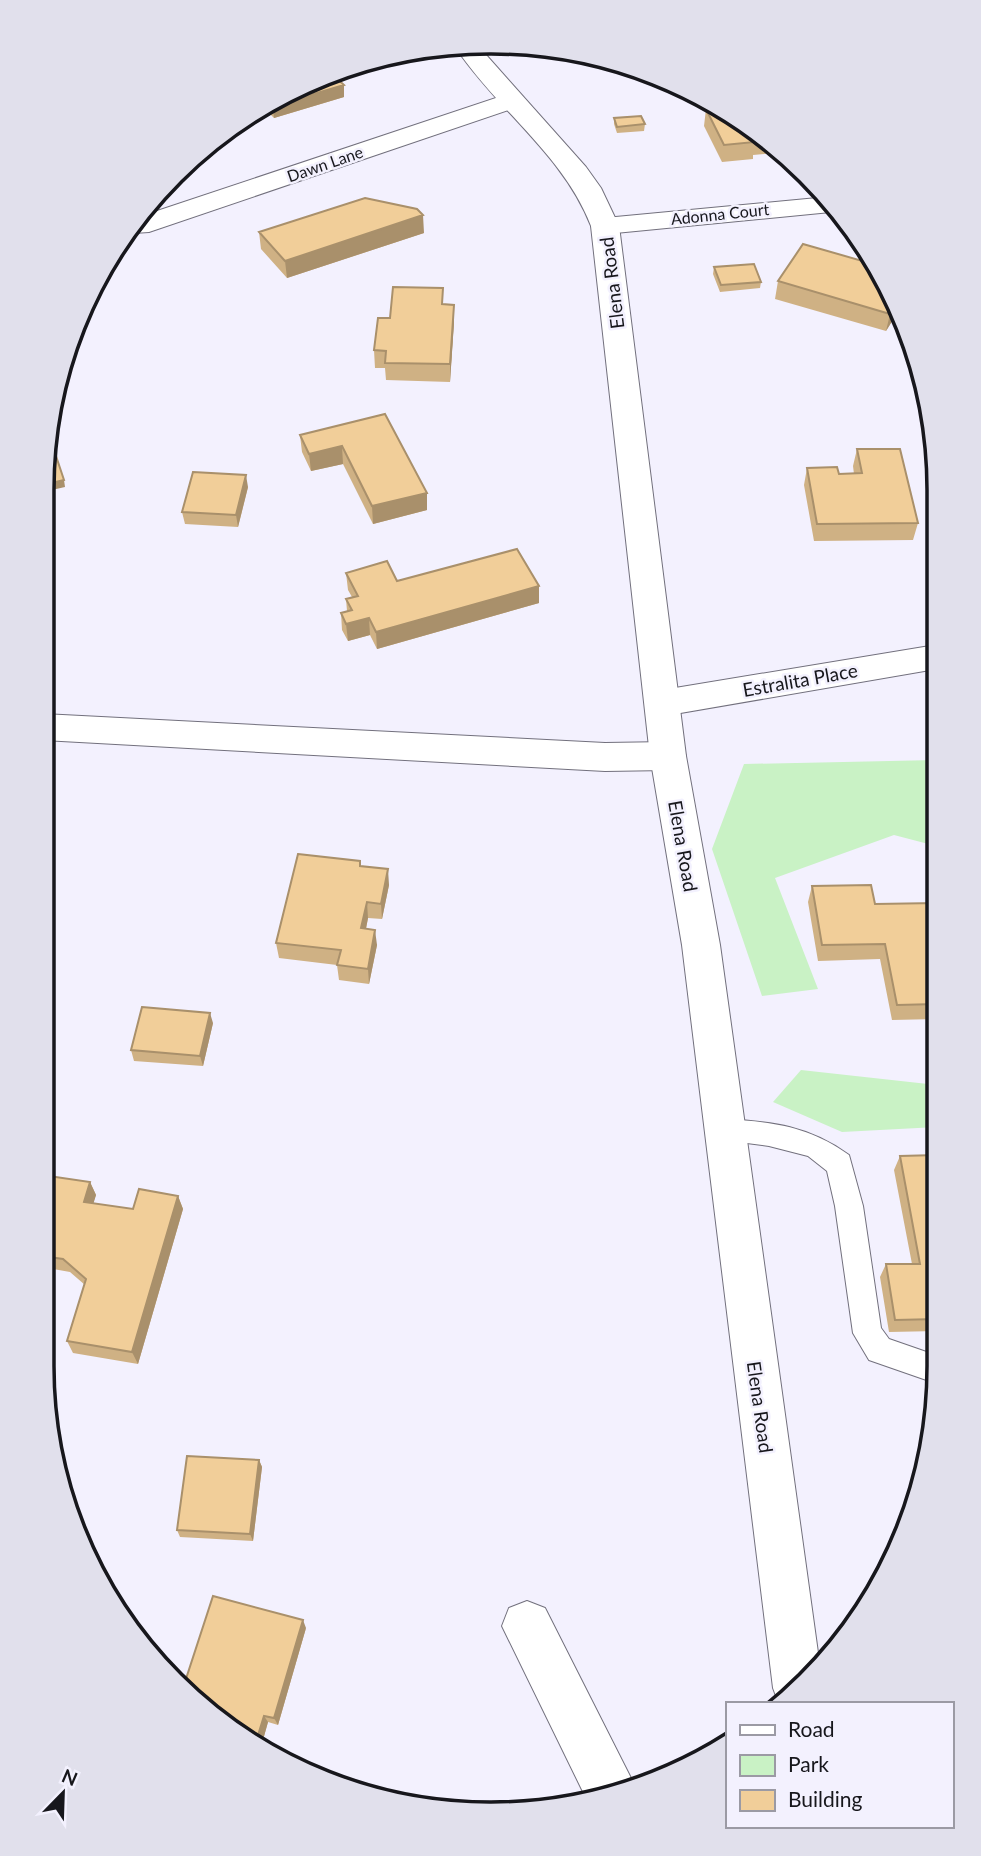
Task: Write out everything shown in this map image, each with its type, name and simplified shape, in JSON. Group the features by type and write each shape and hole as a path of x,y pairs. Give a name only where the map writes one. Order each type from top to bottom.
{"street":[{"name":"Elena Road","path":"473,55 511,101 578,169 596,197 605,226 668,756 701,945 796,1676"},
{"name":"Dawn Lane","path":"145,224 511,101"},
{"name":"Adonna Court","path":"605,226 821,206"},
{"name":"Estralita Place","path":"663,703 927,659"},
{"path":"54,728 605,757 668,756"},
{"path":"527,1626 608,1786"}],"lane":[{"path":"725,1131 769,1135 815,1146 839,1164 849,1206 866,1333 879,1350 927,1367"}],"green space":[{"path":"927,760 927,844 894,835 775,878 818,989 762,996 712,849 744,764"},
{"path":"801,1070 927,1084 927,1128 842,1132 773,1102"}],"building":[{"path":"340,81 344,85 300,98"},
{"path":"708,112 753,142 724,145"},
{"path":"641,116 645,124 617,127 614,118"},
{"path":"365,198 417,209 423,215 285,261 259,232"},
{"path":"803,244 861,261 889,314 778,281"},
{"path":"754,264 761,282 721,285 714,267"},
{"path":"393,287 443,288 442,304 454,305 450,364 385,363 386,351 374,350 378,318 390,318"},
{"path":"385,414 427,493 372,506 342,446 309,454 300,435"},
{"path":"857,449 900,449 918,523 817,524 807,468 837,467 839,474 862,473"},
{"path":"56,456 64,480 54,482 55,462"},
{"path":"193,472 246,475 236,515 182,512"},
{"path":"517,549 539,586 376,632 369,618 346,624 341,613 352,610 346,599 358,596 346,573 387,561 397,581"},
{"path":"298,854 360,861 360,866 388,869 381,904 367,902 361,928 375,930 368,969 337,965 341,950 276,943"},
{"path":"871,885 875,904 927,903 927,1004 897,1005 885,944 822,945 812,886"},
{"path":"142,1007 210,1013 200,1056 131,1050"},
{"path":"927,1155 927,1319 895,1320 886,1264 920,1264 900,1156"},
{"path":"54,1177 90,1182 84,1202 133,1209 139,1189 178,1196 132,1352 67,1341 86,1279 63,1259 54,1258"},
{"path":"187,1456 259,1460 250,1534 177,1530"},
{"path":"213,1596 303,1620 274,1718 264,1716 258,1734 225,1712 186,1678"}]}
